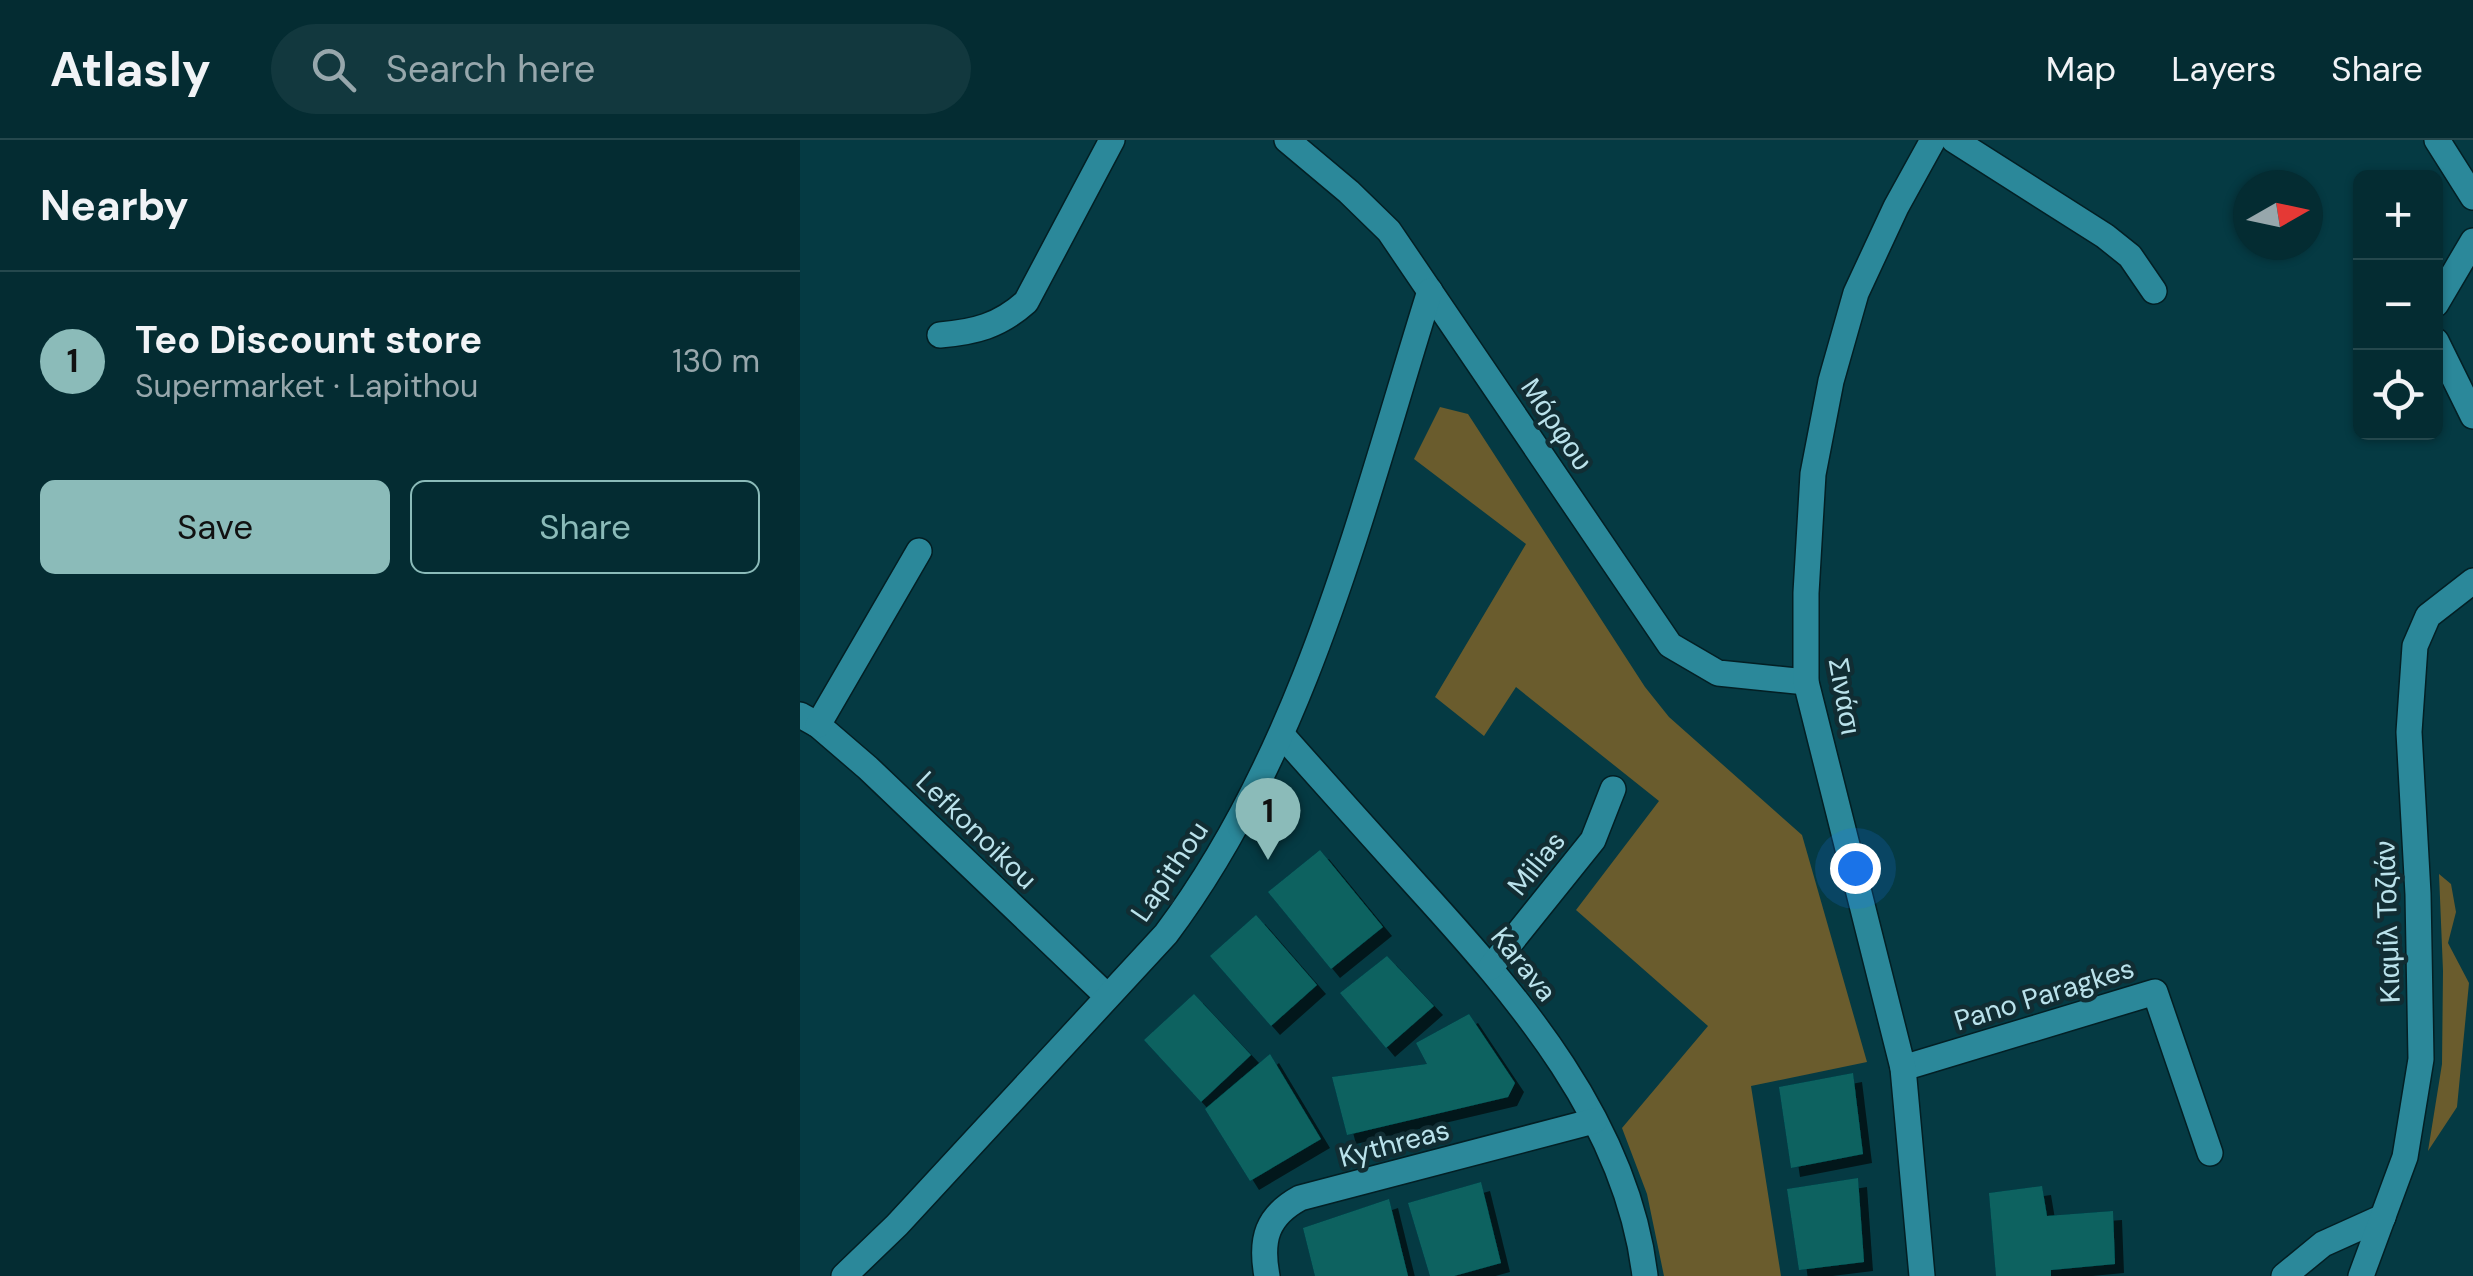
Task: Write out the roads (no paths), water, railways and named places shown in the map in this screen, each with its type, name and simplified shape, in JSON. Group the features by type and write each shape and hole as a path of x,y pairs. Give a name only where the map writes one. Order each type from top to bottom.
{"street":[{"path":"940,335 976,332 1006,319 1026,302 1112,140"},
{"name":"Μόρφου","path":"1287,140 1389,231 1670,645 1718,673 1806,682"},
{"name":"Σινάσι","path":"1922,1276 1903,1068 1806,682 1806,592 1813,474 1831,381 1856,293 1896,207 1934,140"},
{"path":"1954,140 2105,236 2130,256 2154,291"},
{"path":"2437,140 2473,197"},
{"path":"2443,292 2473,242"},
{"name":"Lapithou","path":"844,1276 897,1225 1166,934 1195,895 1282,735 1327,618 1430,292"},
{"path":"2440,350 2473,416"},
{"path":"809,720 919,551"},
{"name":"Κιαμίλ Τοζιάν","path":"2361,1276 2405,1157 2421,1059 2418,894 2409,732 2415,646 2428,616 2473,581"},
{"name":"Lefkonoikou","path":"809,720 868,768 1107,996"},
{"name":"Karava","path":"1282,735 1491,967 1566,1069 1620,1175 1642,1244 1645,1276"},
{"name":"Milias","path":"1491,967 1593,840 1614,789"},
{"name":"Pano Paragkes","path":"1903,1068 2155,992 2210,1153"},
{"name":"Kythreas","path":"1267,1276 1263,1256 1268,1229 1280,1209 1300,1198 1594,1121"},
{"path":"2284,1276 2323,1244 2383,1217"}],"place":[{"name":"Teo Discount store","path":"1268,860"}]}
